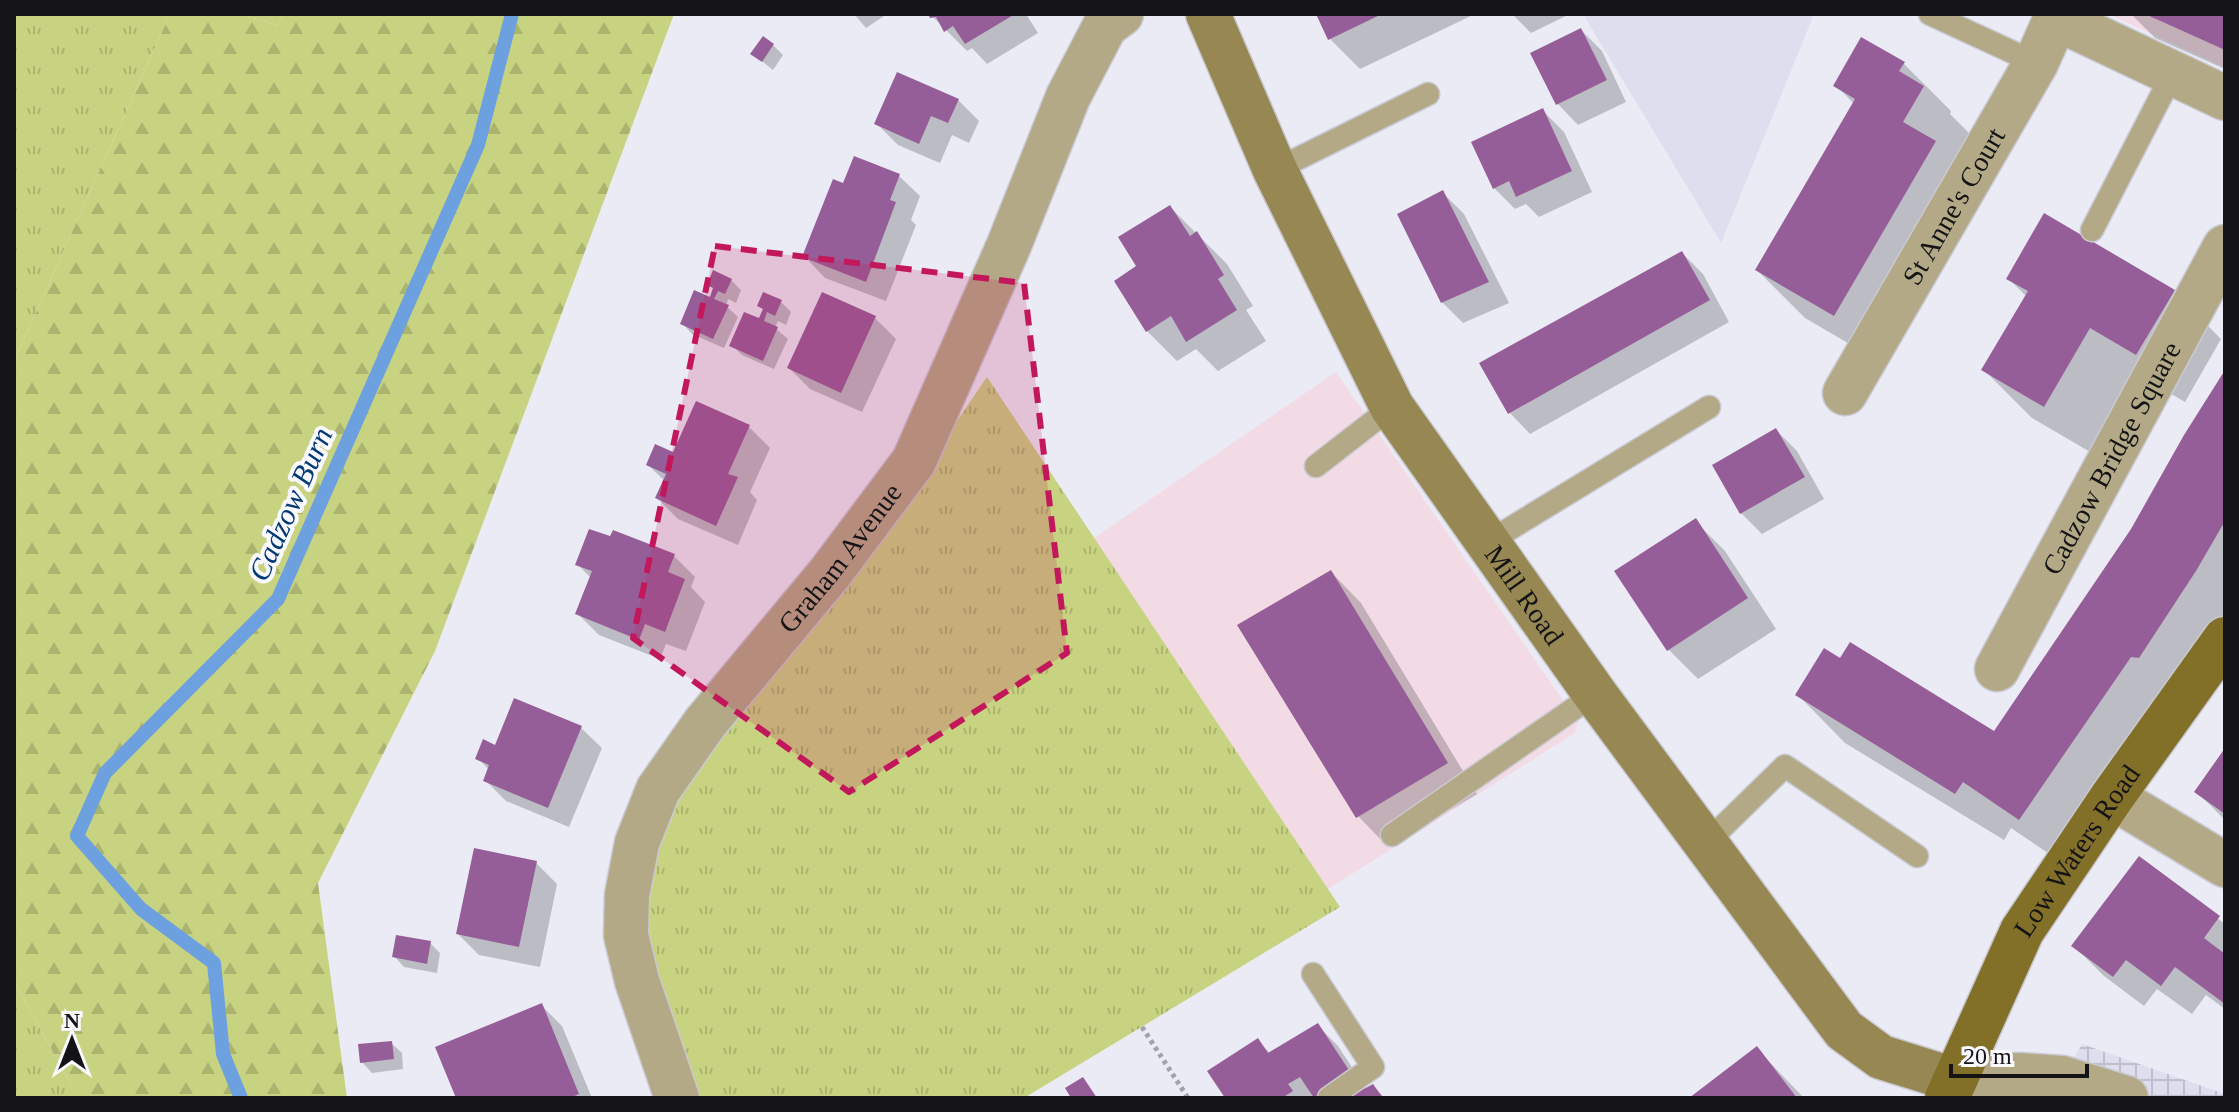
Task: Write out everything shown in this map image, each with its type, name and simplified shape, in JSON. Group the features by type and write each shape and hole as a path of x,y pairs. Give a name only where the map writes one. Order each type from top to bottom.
{"main road":[{"name":"Mill Road","path":"1208,14 1275,170 1392,407 1595,694 1844,1030 1881,1057 1951,1089"},
{"name":"Low Waters Road","path":"1951,1089 2022,931 2112,797 2225,639"}],"street":[{"name":"Graham Avenue","path":"677,1098 637,981 626,935 627,895 637,843 658,790 705,723 830,573 914,461 1009,245 1068,97 1105,26 1121,14"},
{"name":"St Anne's Court","path":"1845,393 2036,63 2056,18 2173,73"},
{"path":"2173,73 2225,98"},
{"name":"Cadzow Bridge Square","path":"1997,669 2225,247"},
{"path":"2112,797 2225,865"},
{"path":"1951,1089 2019,1075 2062,1078 2126,1098"}],"lane":[{"path":"1930,14 2036,63"},
{"path":"2092,230 2173,73"},
{"path":"1275,170 1428,94"},
{"path":"1316,466 1392,407"},
{"path":"1488,542 1709,407"},
{"path":"1392,835 1595,694"},
{"path":"1706,843 1785,766 1917,856"},
{"path":"1313,974 1373,1067 1329,1098"}],"path":[{"path":"1142,1027 1188,1098"}],"highlighted area":[{"path":"715,246 1024,283 1067,653 849,792 633,638"}],"shaded area":[{"path":"1583,14 1814,14 1721,243"},
{"path":"2108,14 2225,14 2225,67"},
{"path":"1336,372 1578,722 1575,733 1328,889 1094,538"},
{"path":"2082,1044 2225,1094 2225,1098 2050,1098"}],"green space":[{"path":"14,14 170,14 14,361"},
{"path":"170,14 239,14 277,25 283,14 674,14 435,651 318,883 347,1098 75,1098 75,1092 14,981 14,361"},
{"path":"239,14 283,14 277,25"},
{"path":"987,377 1340,907 1024,1098 701,1098 661,996 644,931 643,891 664,830 693,774 729,721 862,560"},
{"path":"14,981 75,1092 75,1098 14,1098"}],"building":[{"path":"928,14 1015,14 965,44 953,26 944,32 936,17 930,18"},
{"path":"1316,14 1382,14 1328,40"},
{"path":"2145,14 2225,14 2225,50"},
{"path":"1581,28 1607,80 1556,105 1530,53"},
{"path":"763,36 774,44 762,62 750,54"},
{"path":"1861,37 1905,62 1899,71 1924,86 1903,122 1936,141 1834,316 1755,270 1855,99 1833,86"},
{"path":"897,72 959,99 948,123 931,116 919,144 874,124"},
{"path":"1543,108 1572,171 1516,197 1509,181 1493,189 1471,142"},
{"path":"854,156 900,174 890,200 896,202 866,282 802,257 833,179 843,183"},
{"path":"1443,190 1489,282 1441,303 1397,214"},
{"path":"1170,205 1190,236 1197,231 1224,275 1218,279 1237,310 1186,342 1171,316 1146,332 1114,281 1136,266 1118,237"},
{"path":"2044,213 2175,290 2136,355 2090,328 2044,407 1981,370 2028,291 2006,279"},
{"path":"1682,251 1710,300 1508,414 1479,363"},
{"path":"713,270 732,279 725,294 718,291 714,299 729,305 713,339 680,324 694,290 710,297 713,288 707,285"},
{"path":"763,292 782,300 775,316 767,312 764,321 778,327 763,361 729,346 744,312 759,318 763,309 757,306"},
{"path":"822,292 876,316 841,393 787,368"},
{"path":"2225,370 2225,521 2139,658 2131,657 2019,820 1963,782 1955,794 1795,695 1824,648 1840,658 1850,642 1994,731 2131,529"},
{"path":"696,401 750,425 728,474 738,477 716,526 655,498 666,474 646,465 655,444 673,452"},
{"path":"1776,428 1805,477 1740,514 1712,465"},
{"path":"1696,518 1748,598 1667,651 1614,571"},
{"path":"589,529 610,536 613,530 675,554 668,572 685,579 665,632 645,624 639,640 575,614 592,571 575,565"},
{"path":"1331,570 1448,763 1356,818 1237,625"},
{"path":"514,698 582,726 548,808 483,781 489,765 475,759 483,739 495,745"},
{"path":"2225,748 2225,814 2194,792"},
{"path":"474,848 537,861 519,947 456,934"},
{"path":"2139,856 2220,916 2204,938 2225,954 2225,1004 2175,967 2161,986 2126,960 2113,977 2071,946"},
{"path":"396,935 431,941 427,964 392,957"},
{"path":"542,1003 579,1094 570,1098 456,1098 435,1047"},
{"path":"1318,1023 1362,1090 1373,1084 1383,1098 1314,1098 1300,1077 1288,1084 1293,1091 1282,1098 1225,1098 1207,1071 1258,1038 1268,1053"},
{"path":"392,1041 394,1059 360,1063 358,1044"},
{"path":"1757,1046 1797,1098 1689,1098"},
{"path":"1083,1077 1097,1098 1071,1098 1065,1088"}],"waterway":[{"name":"Cadzow Burn","path":"241,1098 223,1054 214,963 141,909 77,836 105,773 278,599 478,145 512,14"}]}
